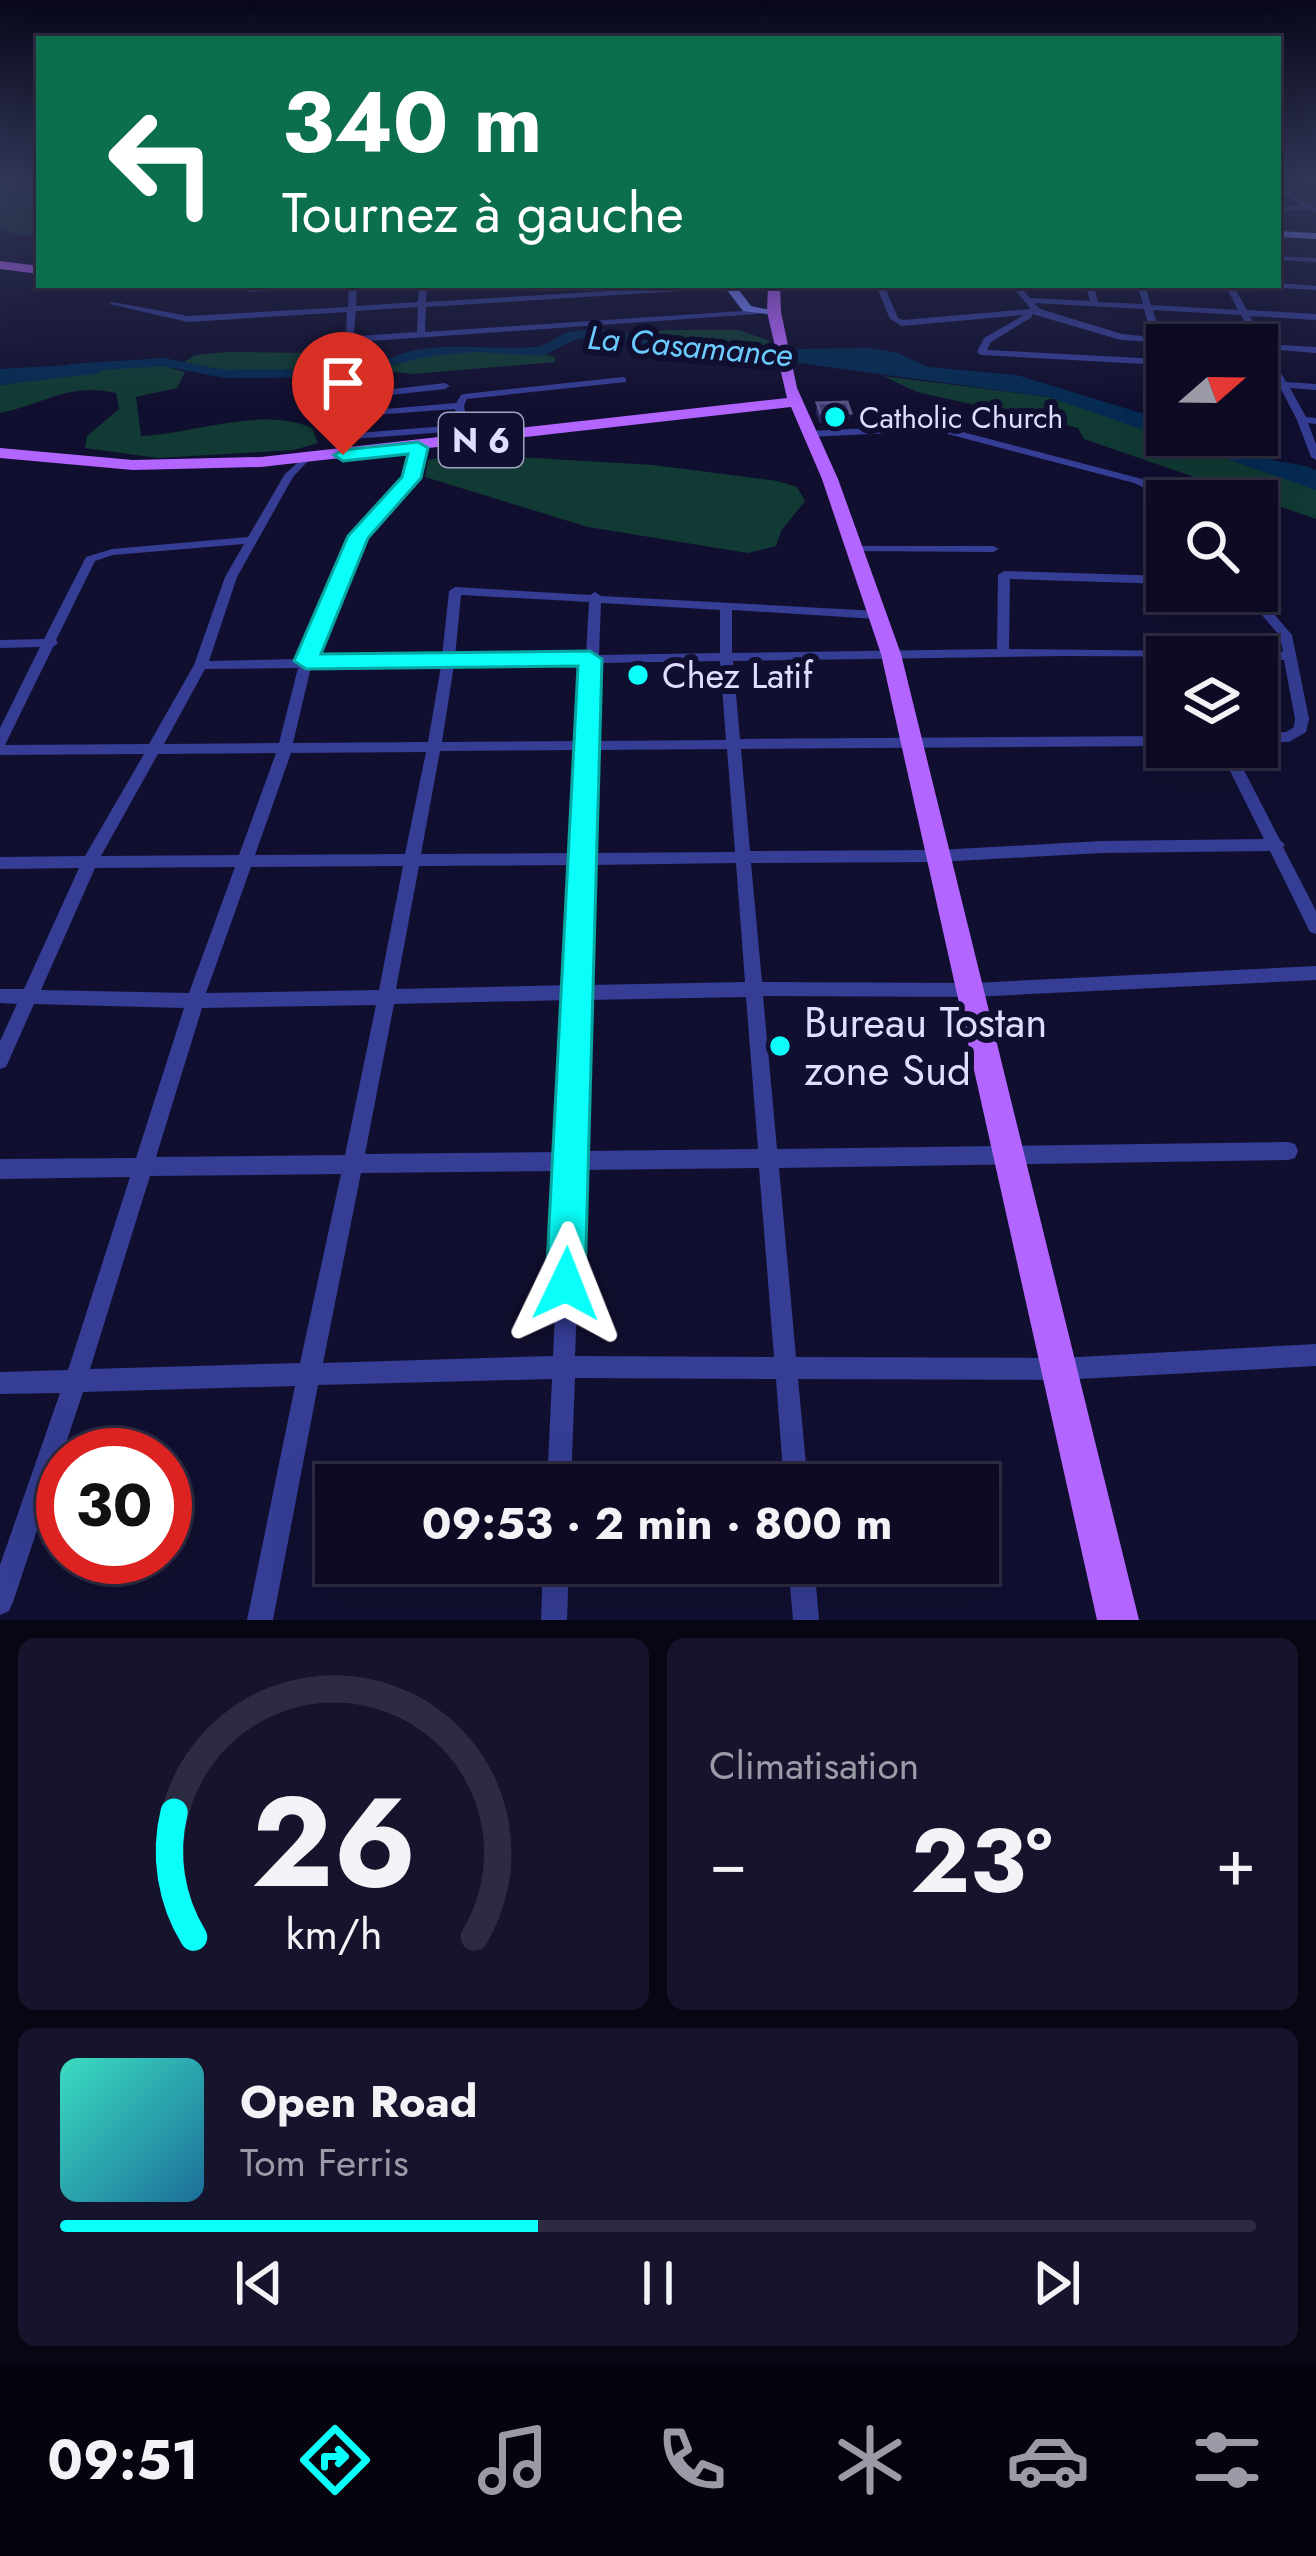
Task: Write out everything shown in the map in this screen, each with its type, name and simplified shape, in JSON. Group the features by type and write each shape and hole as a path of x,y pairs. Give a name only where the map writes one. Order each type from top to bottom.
{"main road":[{"path":"0,265 36,270"},
{"path":"731,288 747,309 777,318"},
{"path":"774,288 785,403 830,479 891,655 1118,1620"},
{"name":"N 6","path":"0,453 133,465 305,459 418,448 464,435 785,403"}],"street":[{"path":"1281,258 1316,260"},
{"path":"1281,286 1316,288"},
{"path":"250,290 284,288"},
{"path":"353,288 350,333 356,339 757,312"},
{"path":"422,336 423,288"},
{"path":"489,288 496,330"},
{"path":"881,288 894,319 902,323 1095,304 1316,317"},
{"path":"1018,288 1033,309 1071,324 1146,338"},
{"path":"1091,288 1095,304"},
{"path":"1142,288 1153,324"},
{"path":"1230,288 1247,324"},
{"path":"113,304 188,319 562,298 629,289 641,320"},
{"path":"562,298 568,325"},
{"path":"1033,309 987,340 981,352 1146,361"},
{"path":"1071,324 1076,359"},
{"path":"1278,347 1316,350"},
{"path":"1278,373 1316,457"},
{"path":"354,414 459,406 470,396 623,380"},
{"path":"445,386 358,396 355,437 464,435 459,406"},
{"path":"1278,387 1316,387"},
{"path":"785,403 936,428 1146,485"},
{"path":"1302,420 1316,421"},
{"path":"0,1602 195,1001 284,751 306,661 358,536 411,478 418,448"},
{"path":"0,1061 90,862 201,665 218,608 251,540 289,476 305,459"},
{"path":"251,540 99,554 90,559 0,746 284,751 735,741 914,745 1146,741"},
{"path":"855,549 993,549"},
{"path":"1003,653 1004,575 1146,579"},
{"path":"260,1620 306,1376 387,1000 450,659 455,591 877,616"},
{"path":"560,1464 595,596"},
{"path":"726,607 765,1158 794,1464"},
{"path":"1266,612 1286,635 1300,729 1278,737"},
{"path":"0,644 52,643"},
{"path":"201,665 1003,653 1290,656"},
{"path":"1237,768 1316,927"},
{"path":"0,863 939,856 1101,847 1277,845"},
{"path":"0,996 387,1000 753,989 973,990 1316,973"},
{"path":"0,1169 1288,1151"},
{"path":"0,1383 562,1367 1060,1370 1316,1355"},
{"path":"554,1620 555,1584"},
{"path":"803,1584 806,1620"}],"green space":[{"path":"739,330 770,341 762,349 720,348 639,334"},
{"path":"382,354 369,371 243,373 183,363 195,355"},
{"path":"431,354 546,355 555,357 555,362 413,374 377,370"},
{"path":"164,366 185,372 177,388 136,397 141,436 272,420 312,428 318,443 294,450 158,458 85,448 87,436 119,409 116,393 100,390 71,392 0,413 0,385 120,367"},
{"path":"883,376 1049,397 1146,430 1146,456 1223,456 1300,482 1316,490 1316,519 1278,506 1278,480 1203,480 1084,439 1078,428 917,392"},
{"path":"486,449 517,457 653,465 777,481 797,487 805,501 781,531 776,546 748,553 588,527 425,477 428,460"}],"water":[{"path":"871,348 898,353 928,367 1017,375 1146,415 1146,431 1049,397 795,362 793,349"},
{"path":"103,363 100,373 0,385 0,369"},
{"path":"1218,456 1260,456 1316,470 1316,490"}],"building":[{"path":"847,402 851,413 821,414 817,403"}],"waterway":[{"name":"La Casamance","path":"70,368 164,362 224,374 374,373 391,361 432,352 475,348 543,352 570,336 597,333 744,354 825,357"}],"place":[{"name":"Catholic Church","path":"835,417"},
{"name":"Chez Latif","path":"638,675"},
{"name":"Bureau Tostan zone Sud","path":"780,1046"}],"route":[{"path":"343,455 418,448 411,478 358,536 306,661 590,659 566,1284"}]}
